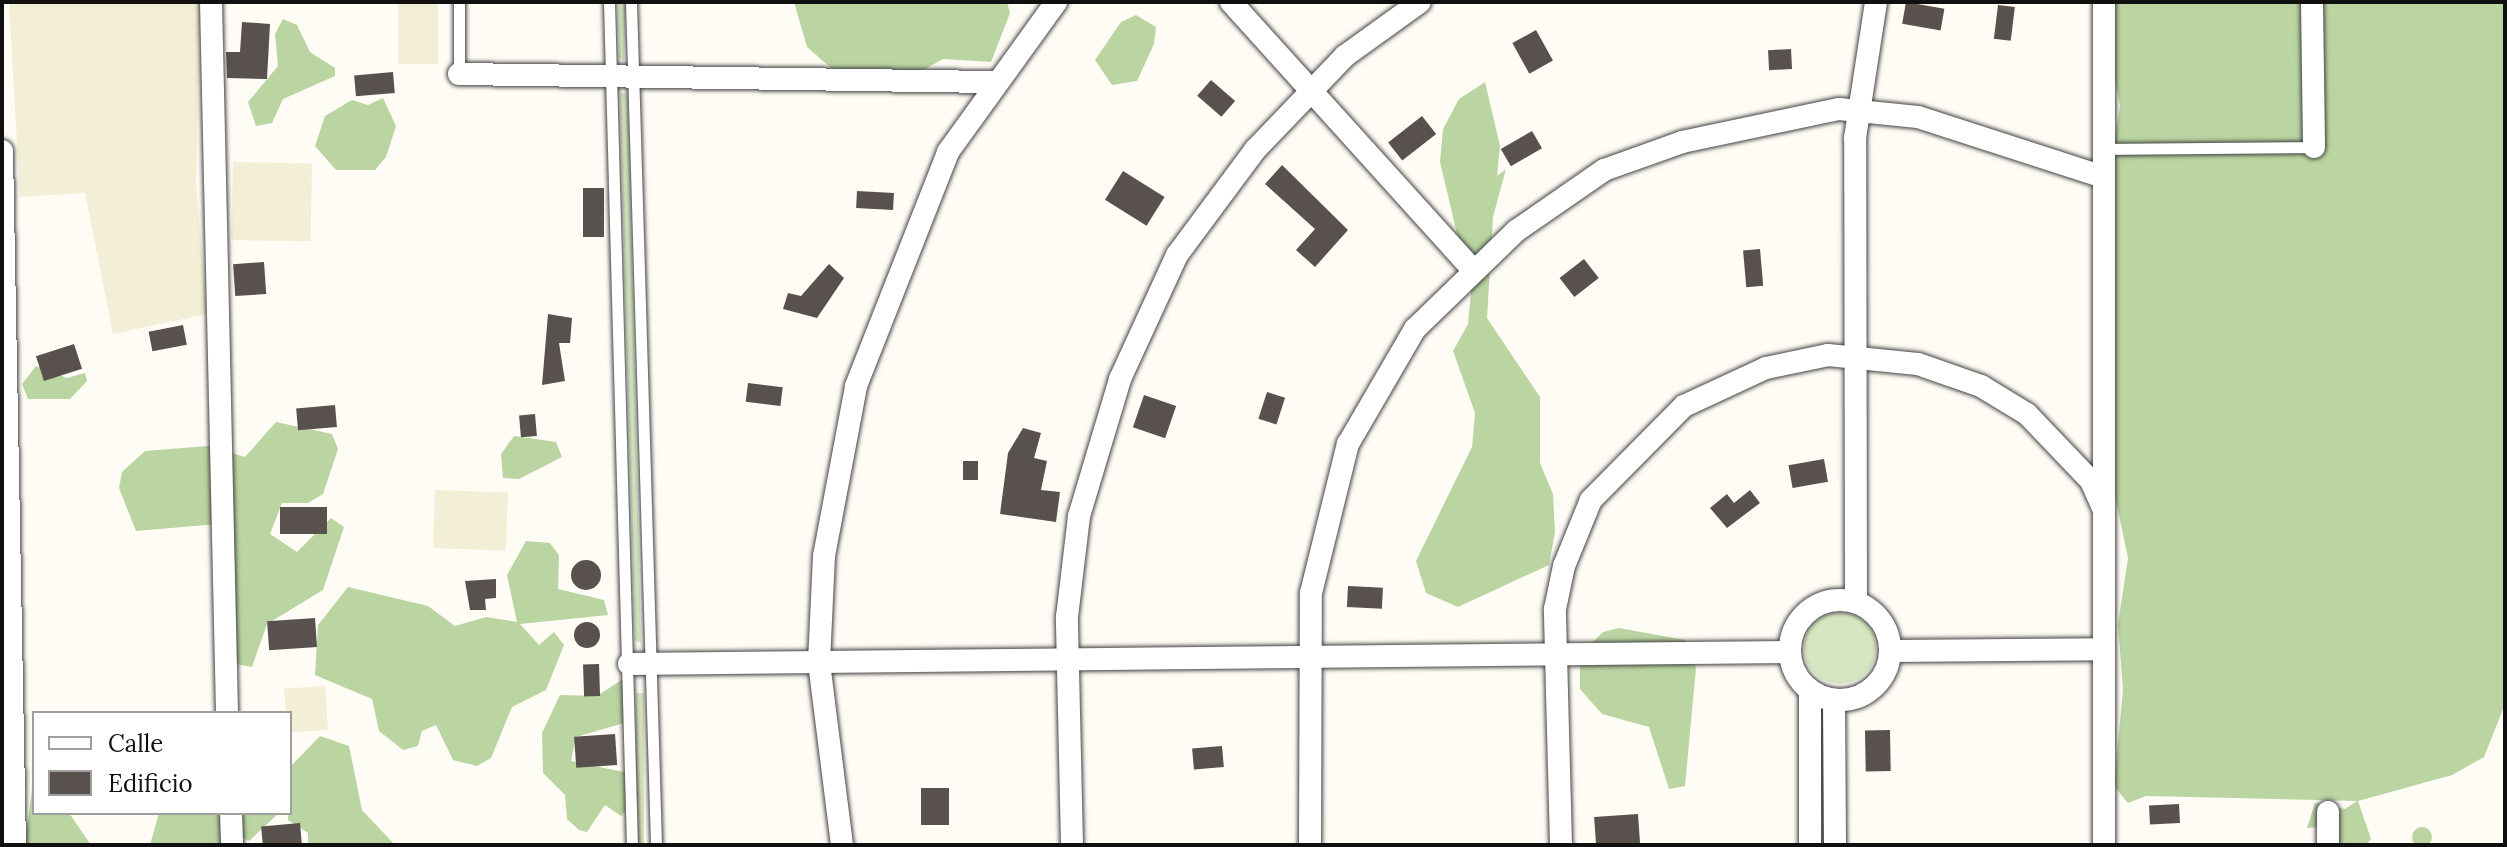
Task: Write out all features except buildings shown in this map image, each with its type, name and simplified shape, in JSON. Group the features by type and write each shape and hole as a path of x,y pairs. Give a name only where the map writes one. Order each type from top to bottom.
{"street":[{"path":"211,2 227,711"},
{"path":"842,845 819,662 824,556 856,386 948,152 992,82 1056,2"},
{"path":"1231,2 1472,269"},
{"path":"1072,845 1065,659 1079,516 1141,328 1177,255 1309,89 1420,2"},
{"path":"1856,602 1858,111 1876,2"},
{"path":"2104,2 2104,845"},
{"path":"2312,2 2314,147"},
{"path":"459,74 622,74 992,82"},
{"path":"1310,845 1311,593 1348,444 1415,329 1472,269 1604,170 1784,118 1858,111 1918,117 2104,177"},
{"path":"2,151 15,845"},
{"path":"1561,845 1555,609 1574,533 1591,500 1648,435 1684,406 1741,378 1856,354 1918,364 2006,399 2063,448 2104,510"},
{"path":"1790,652 1810,610 1856,602 1882,621 1891,651 1879,682 1834,700 1810,691"},
{"path":"1891,651 2104,649"},
{"path":"640,664 1790,652"},
{"path":"1790,652 1810,691 1810,845"},
{"path":"1834,700 1835,845"},
{"path":"2328,812 2328,845"},
{"path":"231,815 232,845"}],"lane":[{"path":"459,2 459,74"},
{"path":"609,2 622,74 640,664 656,845"},
{"path":"631,2 622,74 640,664 632,845"},
{"path":"2104,149 2314,147"}],"shaded area":[{"path":"9,2 200,2 196,183 207,314 113,334 85,193 20,197"},
{"path":"398,2 438,2 438,64 398,64"},
{"path":"233,162 312,163 311,241 232,240"},
{"path":"435,490 508,493 506,551 433,548"},
{"path":"325,686 328,730 292,732 292,711 286,711 284,689"}],"green space":[{"path":"618,2 626,2 624,61 619,58"},
{"path":"794,2 1007,2 1010,13 991,62 943,59 898,84 880,84 831,68 807,47"},
{"path":"2110,2 2505,2 2505,704 2484,757 2452,775 2358,801 2371,839 2366,845 2327,845 2325,827 2307,828 2315,803 2345,809 2357,801 2146,796 2128,803 2114,786 2123,690 2118,624 2128,558 2108,463 2104,200 2120,106 2107,39"},
{"path":"1136,15 1156,27 1154,44 1137,81 1112,85 1095,60 1121,22"},
{"path":"283,19 297,25 310,52 335,68 335,76 283,99 272,123 256,126 248,102 278,66 275,34"},
{"path":"1485,82 1500,146 1497,176 1506,169 1493,217 1487,318 1540,397 1540,463 1553,494 1555,532 1549,565 1458,607 1426,593 1416,561 1472,447 1475,413 1453,351 1468,324 1471,293 1440,162 1443,129 1459,99"},
{"path":"620,93 628,93 641,643 635,640"},
{"path":"383,98 396,126 386,157 375,170 336,170 315,146 325,116 352,100 368,105"},
{"path":"36,366 67,378 85,373 87,381 70,399 28,399 22,384"},
{"path":"276,422 332,434 338,449 323,494 308,503 282,503 270,534 297,552 331,518 344,527 323,590 267,624 252,667 236,664 218,524 136,531 119,488 122,472 145,451 208,446 245,457"},
{"path":"514,436 556,442 562,457 519,479 503,478 501,454"},
{"path":"526,541 550,543 559,555 558,589 604,600 608,615 520,624 539,645 554,632 564,645 546,690 512,707 491,758 477,766 453,760 436,725 422,731 418,746 403,750 379,731 372,699 315,675 318,625 348,587 428,606 455,626 486,617 517,622 507,575"},
{"path":"1840,612 1860,618 1870,628 1876,648 1870,668 1860,678 1840,684 1820,678 1810,668 1804,648 1810,628 1820,618"},
{"path":"1619,628 1685,640 1696,668 1685,786 1669,789 1649,727 1602,714 1580,689 1580,655 1603,632"},
{"path":"623,679 624,723 576,737 571,761 633,774 639,796 621,816 605,805 587,832 579,830 567,819 565,795 543,773 542,733 560,695 597,696"},
{"path":"636,693 644,693 644,845 636,845"},
{"path":"1820,722 1825,724 1827,845 1819,845"},
{"path":"320,736 349,746 362,810 395,845 308,845 308,833 288,820 288,815 292,815 292,765"},
{"path":"32,789 32,815 70,815 91,845 25,845"},
{"path":"158,815 227,815 225,845 150,845"},
{"path":"237,815 277,815 249,841 238,835"},
{"path":"2422,827 2429,830 2432,837 2429,844 2422,847 2415,844 2412,837 2415,830"}]}
